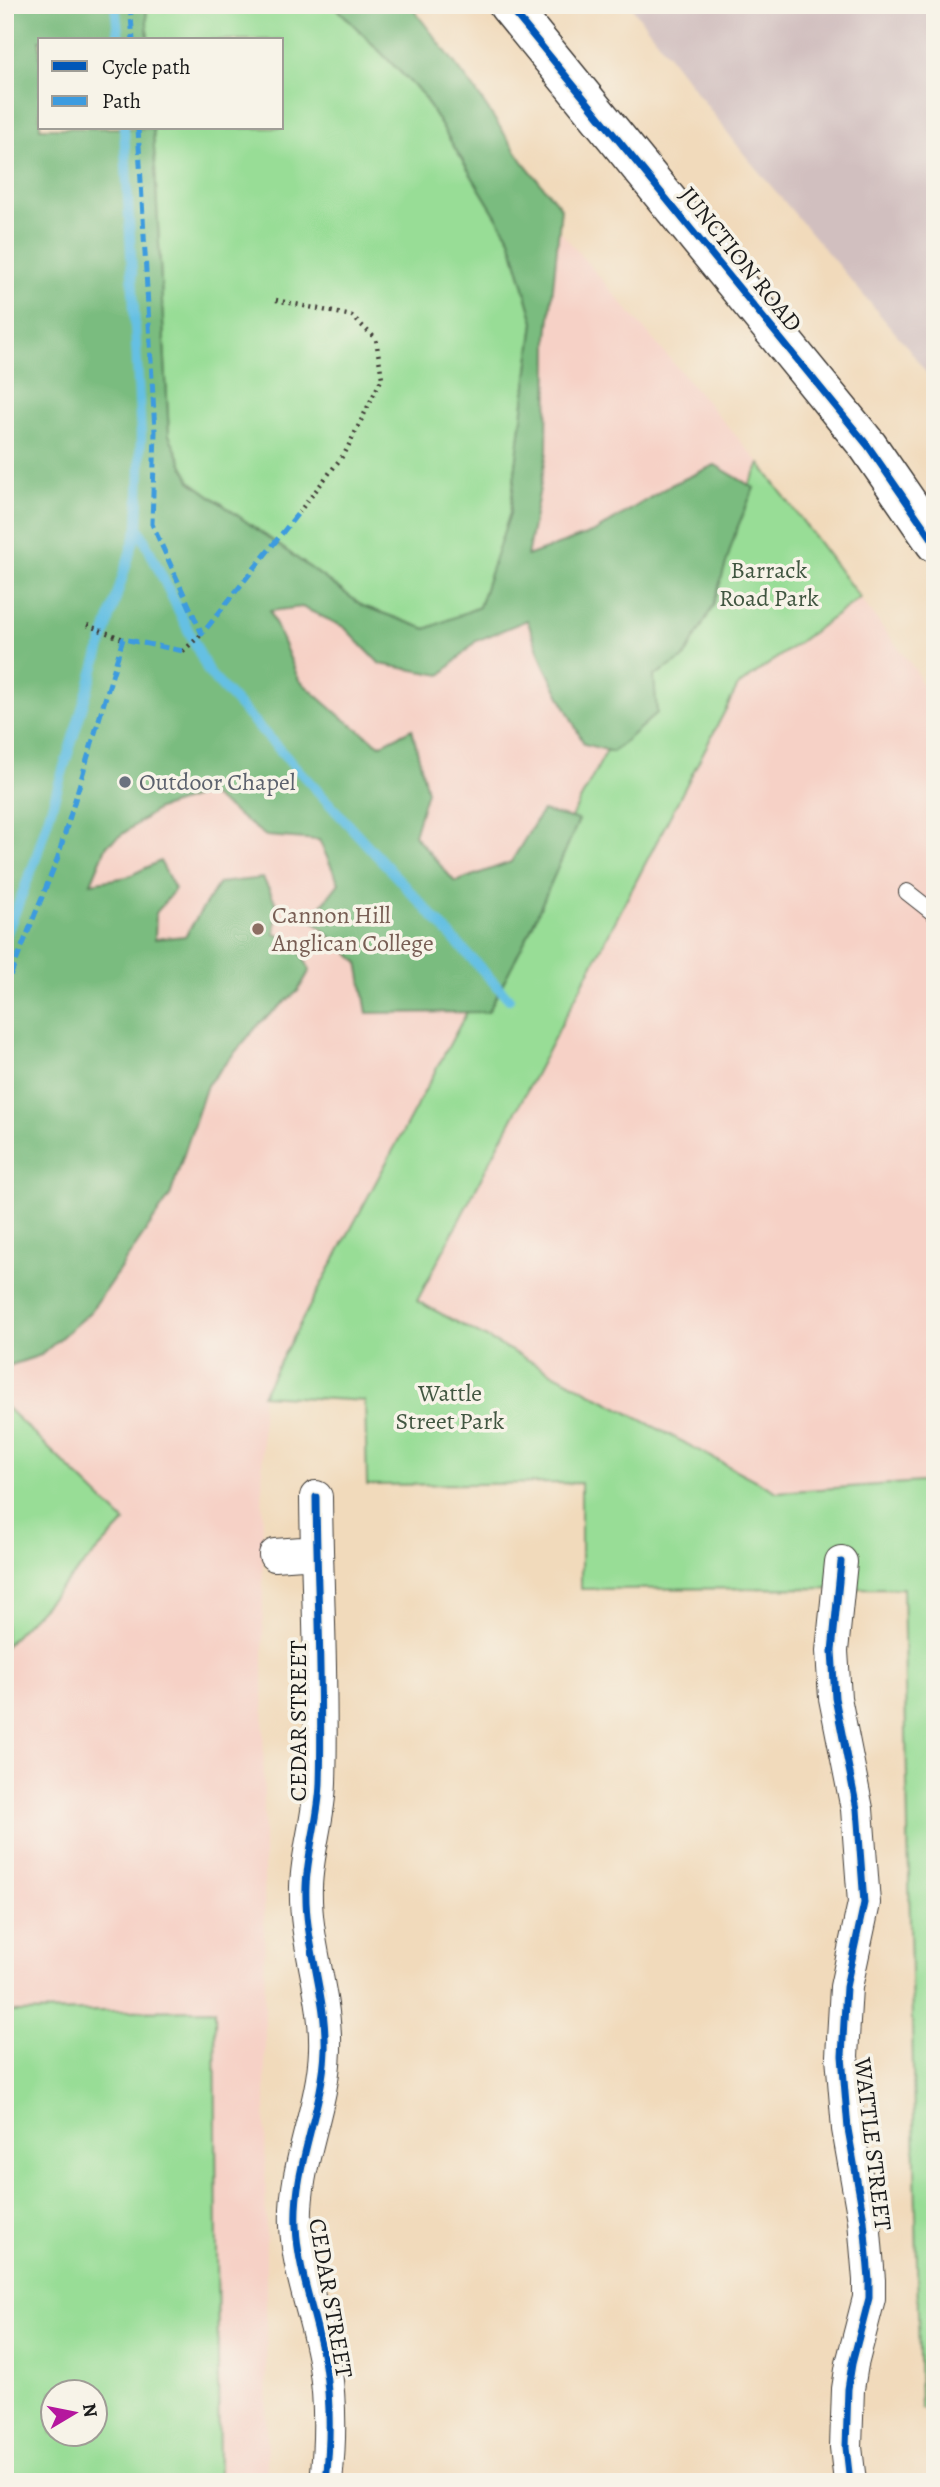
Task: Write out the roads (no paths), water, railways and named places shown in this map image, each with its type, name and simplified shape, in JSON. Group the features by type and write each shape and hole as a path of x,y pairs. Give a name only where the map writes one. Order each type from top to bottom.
{"main road":[{"name":"JUNCTION ROAD","path":"508,5 869,446 935,543"}],"street":[{"name":"CEDAR STREET","path":"316,1497 320,1786 308,1861 306,1898 310,1939 321,1996 325,2047 321,2095 300,2174 296,2226 304,2279 325,2364 329,2427 326,2482"},
{"path":"275,1555 316,1552"},
{"name":"WATTLE STREET","path":"841,1562 832,1651 835,1698 857,1809 864,1903 846,1987 842,2056 848,2129 862,2207 869,2280 869,2298 848,2389 846,2447 850,2482"}],"lane":[{"path":"907,892 935,914"}],"waterway":[{"path":"115,5 119,38"},
{"path":"5,938 35,861 138,527 141,435 124,130"},
{"path":"138,527 209,673 509,999"}],"place":[{"name":"Outdoor Chapel","path":"125,782"},
{"name":"Cannon Hill Anglican College","path":"258,929"}],"park label":[{"name":"Barrack Road Park","path":"769,584"},
{"name":"Wattle Street Park","path":"450,1407"}]}
